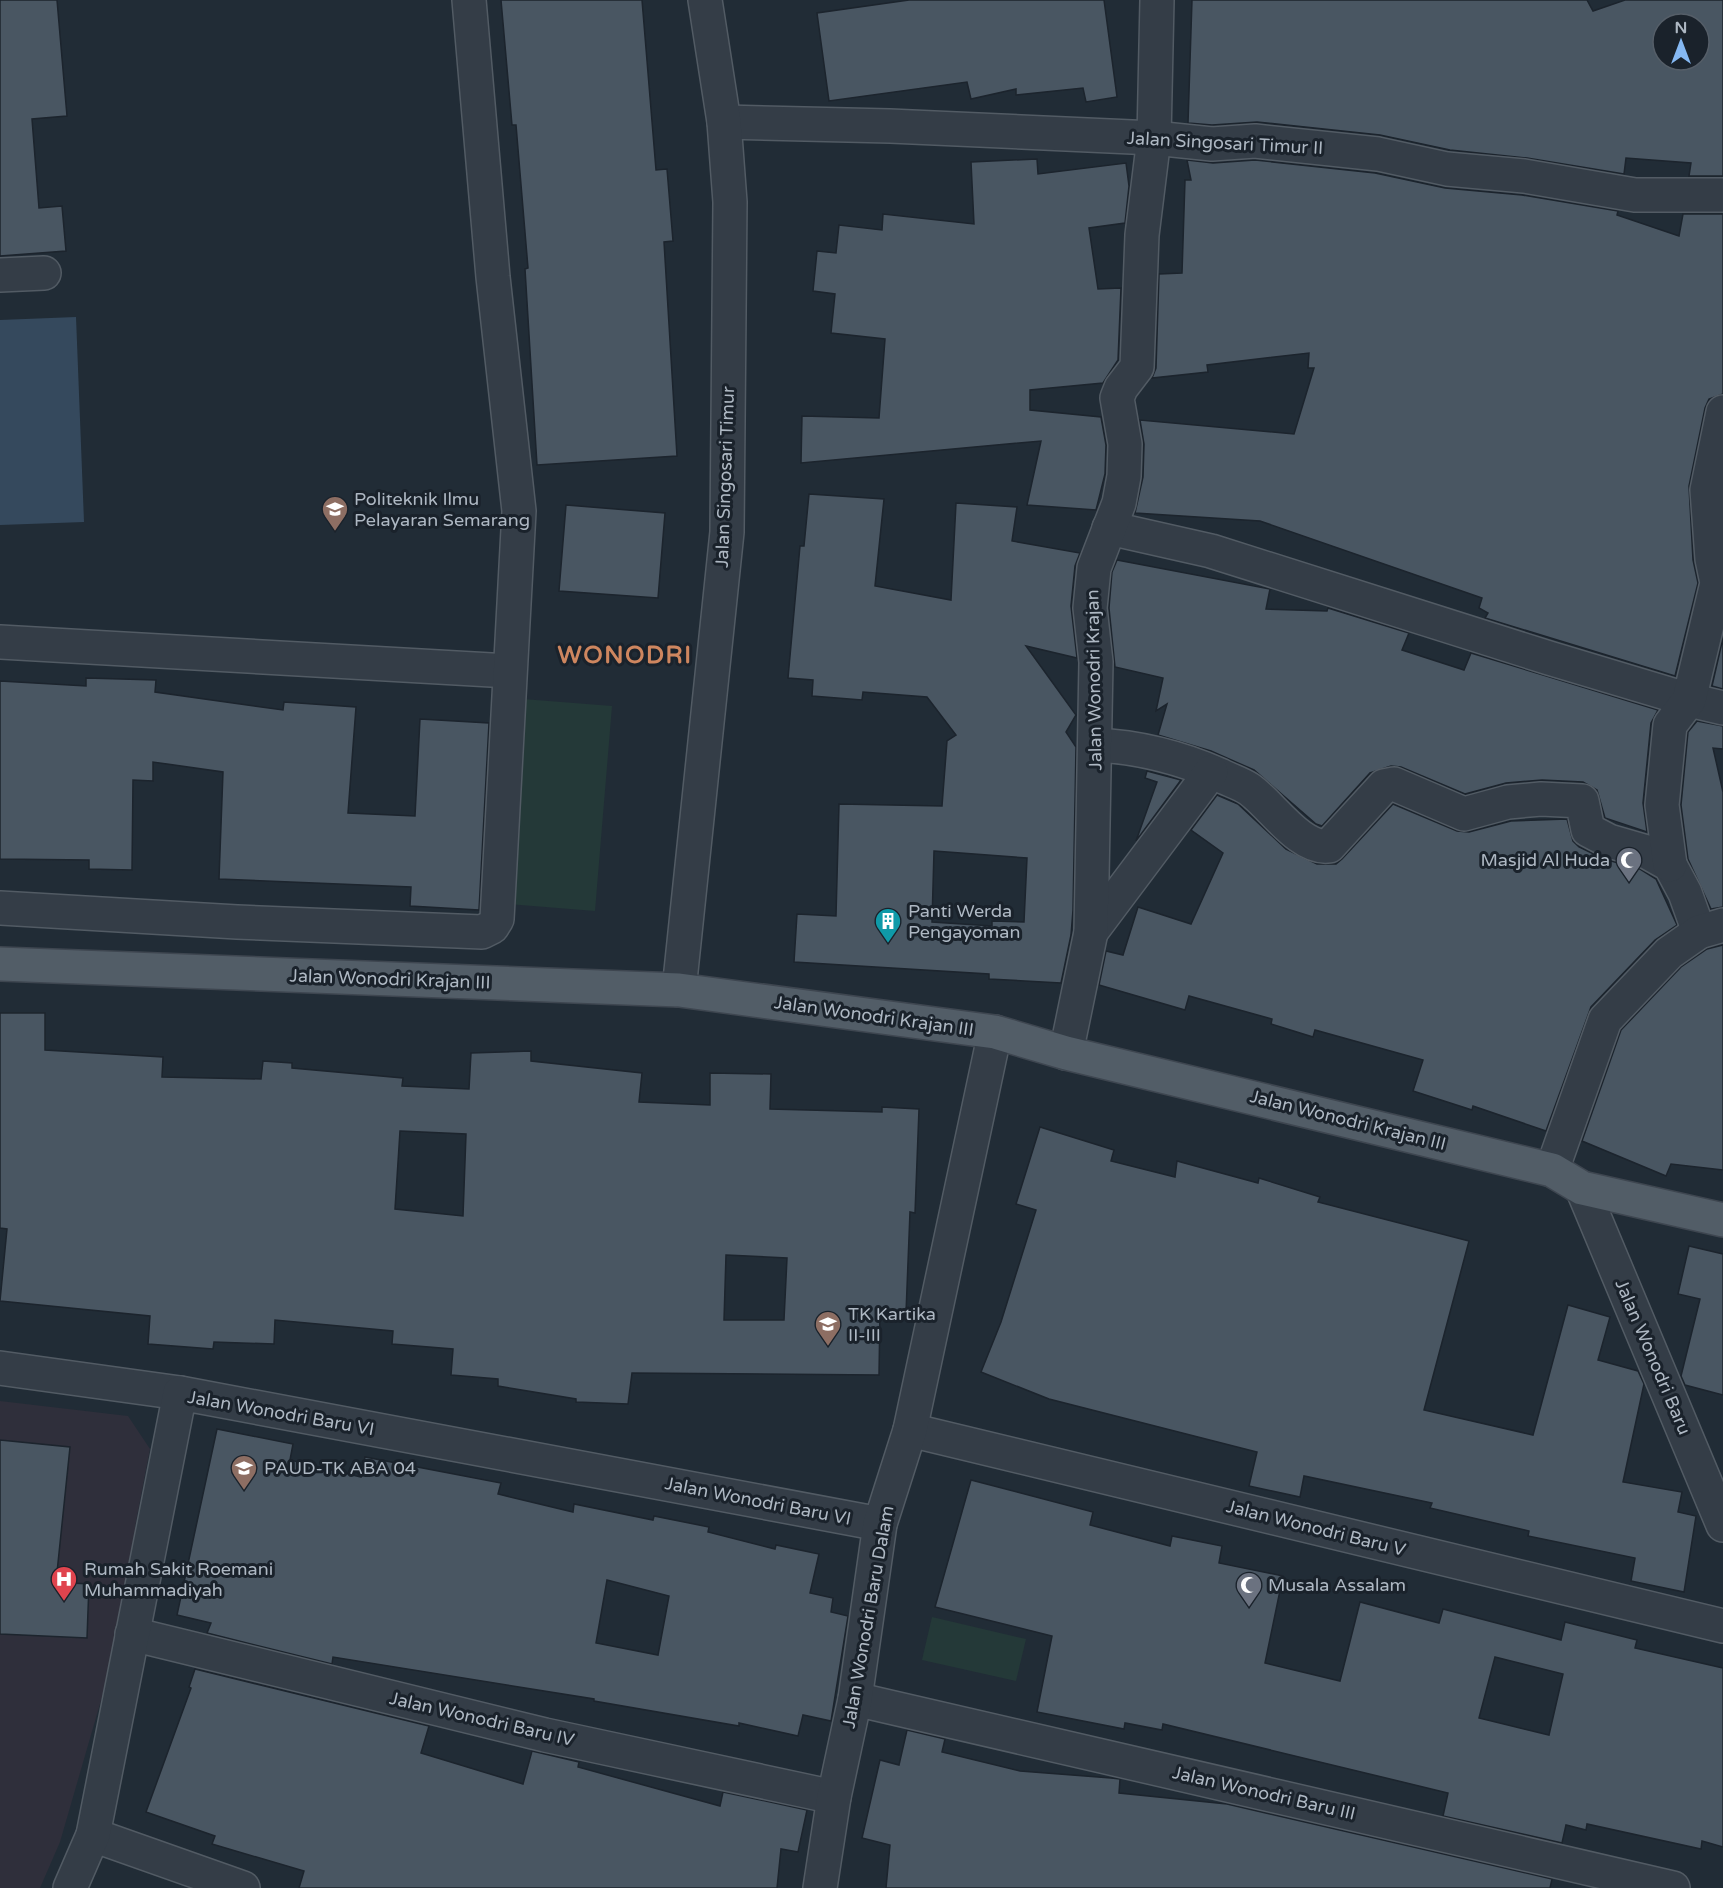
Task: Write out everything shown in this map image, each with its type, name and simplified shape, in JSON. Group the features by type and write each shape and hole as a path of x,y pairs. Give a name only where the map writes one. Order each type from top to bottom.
{"main road":[{"name":"Jalan Wonodri Krajan III","path":"0,964 679,990 995,1032 1066,1053 1552,1170 1582,1188 1723,1220"}],"street":[{"path":"0,908 237,922 482,932 492,927 497,919 519,511 493,277 469,0"},
{"name":"Jalan Singosari Timur","path":"679,990 727,532 730,202 724,122 705,0"},
{"name":"Jalan Wonodri Krajan","path":"1066,1053 1091,932 1096,662 1090,608 1094,568 1119,503 1124,476 1125,444 1117,398 1121,388 1137,367 1142,235 1154,138 1157,0"},
{"name":"Jalan Singosari Timur II","path":"724,122 890,126 1154,138 1212,144 1255,141 1378,153 1447,169 1524,176 1635,195 1723,195"},
{"path":"0,275 44,273"},
{"path":"1552,1170 1605,1020 1669,953 1711,928 1686,893 1670,865 1662,806 1670,725 1689,700 1717,583 1712,559 1707,490 1723,412"},
{"path":"1109,528 1210,551 1277,574 1689,700 1723,708"},
{"path":"0,642 509,671"},
{"path":"1096,745 1133,747 1192,762 1248,788 1302,838 1317,846 1329,846 1384,786 1394,784 1464,814 1508,802 1542,799 1582,801 1588,830 1609,841 1647,852 1670,865"},
{"path":"1091,932 1211,772"},
{"name":"Jalan Wonodri Baru Dalam","path":"820,1888 834,1797 855,1699 880,1524 910,1430 995,1032"},
{"name":"Jalan Wonodri Baru","path":"1582,1188 1723,1525"},
{"path":"0,1368 180,1393"},
{"name":"Jalan Wonodri Baru VI","path":"70,1888 93,1835 180,1393 880,1524"},
{"name":"Jalan Wonodri Baru V","path":"910,1430 1723,1626"},
{"name":"Jalan Wonodri Baru IV","path":"132,1634 545,1735 834,1797"},
{"name":"Jalan Wonodri Baru III","path":"855,1699 1673,1888"},
{"path":"93,1835 243,1888"}],"shaded area":[{"name":"Rumah Sakit Roemani Muhammadiyah","path":"0,1401 128,1416 150,1449 135,1527 148,1538 60,1842 40,1888 0,1888"}],"green space":[{"path":"523,699 612,706 595,911 507,904"},
{"path":"932,1617 1026,1639 1016,1681 922,1660"}],"water":[{"path":"76,317 84,522 0,525 0,320"}],"building":[{"path":"0,0 57,0 67,116 32,119 39,208 62,206 66,251 0,256"},
{"path":"501,0 642,0 656,170 667,169 673,241 664,242 677,456 537,465 525,269 528,268 516,125 512,125"},
{"path":"909,0 1104,0 1117,97 1086,102 1083,88 1016,95 1016,89 971,99 967,82 829,101 817,13"},
{"path":"1192,0 1587,0 1593,11 1625,0 1723,0 1723,176 1689,176 1691,163 1626,158 1624,174 1527,158 1450,150 1380,135 1257,122 1212,125 1188,123"},
{"path":"1037,159 1038,174 1126,163 1129,186 1125,223 1089,228 1098,289 1121,288 1118,360 1103,383 1030,390 1030,410 1101,417 1106,445 1105,474 1096,510 1027,505 1041,441 801,463 802,416 879,418 885,339 831,333 835,294 813,291 817,251 836,253 839,225 882,230 883,214 974,224 971,162"},
{"path":"1187,160 1213,163 1255,160 1375,173 1445,188 1522,195 1618,211 1617,215 1679,236 1683,214 1723,214 1723,394 1709,399 1705,408 1689,486 1693,560 1698,583 1675,676 1485,618 1488,613 1479,608 1482,598 1260,521 1135,513 1143,477 1144,444 1140,420 1294,434 1314,368 1308,368 1309,353 1207,365 1208,372 1152,378 1156,368 1159,274 1182,273 1185,180 1191,180"},
{"path":"809,494 884,499 875,586 951,600 956,503 1017,507 1012,541 1080,553 1075,566 1071,606 1077,658 1026,646 1076,715 1066,732 1076,747 1073,910 1071,935 1061,983 989,979 989,974 794,962 797,914 836,916 839,804 942,806 947,741 956,735 927,697 863,692 862,700 812,696 813,680 788,678 800,546 804,546","holes":["934,851 1027,858 1024,922 992,921 992,926 932,922"]},
{"path":"566,505 665,513 658,598 559,591"},
{"path":"1117,560 1270,589 1266,609 1327,611 1328,608 1409,633 1402,650 1464,670 1471,653 1658,710 1651,723 1643,803 1647,832 1605,818 1597,790 1583,782 1542,780 1506,783 1465,794 1401,767 1391,766 1370,773 1322,826 1316,824 1254,770 1211,751 1158,735 1167,704 1156,711 1163,678 1115,667 1109,608 1112,572"},
{"path":"1723,638 1723,689 1712,686"},
{"path":"86,678 156,680 155,692 283,710 284,702 356,707 348,813 415,816 420,719 489,723 479,910 410,906 411,887 219,879 223,772 153,762 153,781 133,780 132,870 89,869 89,860 0,859 0,681 86,686"},
{"path":"1697,721 1723,726 1723,749 1713,748 1723,792 1723,907 1711,909 1688,859 1681,805 1688,732"},
{"path":"1147,771 1181,780 1136,841 1157,782 1145,778"},
{"path":"1217,795 1238,804 1286,849 1317,864 1336,864 1393,804 1457,831 1469,832 1511,821 1567,819 1573,841 1579,847 1604,859 1640,869 1656,879 1677,925 1655,940 1591,1007 1546,1131 1473,1106 1472,1110 1413,1091 1423,1060 1315,1030 1313,1037 1271,1024 1272,1019 1189,996 1185,1010 1099,985 1106,951 1123,955 1138,907 1191,924 1223,853 1191,830"},
{"path":"1723,945 1723,1170 1671,1164 1666,1176 1582,1141 1621,1030 1681,967 1707,949"},
{"path":"0,1013 45,1013 45,1050 163,1057 162,1077 261,1079 263,1061 292,1063 292,1068 403,1078 402,1086 469,1089 471,1053 531,1051 531,1061 642,1073 639,1102 710,1105 710,1073 771,1074 770,1109 882,1112 882,1107 919,1109 915,1213 910,1212 906,1313 880,1312 879,1375 632,1373 628,1404 576,1402 576,1399 498,1386 498,1379 451,1375 453,1349 392,1344 393,1331 275,1320 274,1344 214,1342 213,1349 148,1344 150,1316 0,1301 7,1229 0,1228","holes":["400,1131 466,1134 463,1216 395,1209","726,1255 787,1258 784,1320 724,1320"]},
{"path":"1040,1127 1114,1150 1111,1161 1175,1177 1177,1161 1258,1183 1259,1178 1320,1197 1318,1202 1469,1241 1424,1410 1533,1435 1568,1305 1610,1317 1598,1360 1638,1371 1644,1384 1623,1482 1682,1492 1678,1512 1696,1516 1684,1592 1631,1581 1635,1558 1528,1536 1529,1531 1430,1508 1432,1503 1304,1476 1300,1497 1249,1486 1257,1452 1049,1399 981,1372 1001,1322 1036,1210 1016,1204"},
{"path":"1689,1246 1723,1254 1723,1395 1685,1385 1681,1376 1700,1299 1678,1294"},
{"path":"217,1429 293,1444 290,1460 361,1477 365,1457 501,1483 498,1494 573,1512 574,1504 653,1520 654,1516 709,1527 708,1532 775,1549 776,1545 819,1554 810,1593 833,1598 831,1612 848,1616 831,1721 803,1715 798,1736 739,1723 739,1726 594,1701 594,1699 333,1657 332,1664 207,1633 211,1623 177,1615","holes":["607,1580 669,1596 658,1655 596,1643"]},
{"path":"0,1440 70,1447 56,1582 89,1584 87,1638 0,1634"},
{"path":"971,1480 1093,1512 1090,1525 1170,1546 1172,1536 1222,1546 1219,1563 1283,1576 1265,1663 1340,1681 1360,1602 1439,1623 1443,1609 1561,1640 1565,1622 1637,1640 1635,1648 1723,1668 1723,1847 1702,1841 1701,1849 1587,1824 1586,1830 1566,1825 1562,1843 1443,1816 1448,1793 1163,1724 1162,1730 1125,1723 1124,1729 1037,1712 1052,1636 935,1607","holes":["1495,1657 1563,1674 1549,1735 1479,1718"]},
{"path":"195,1669 429,1726 421,1753 523,1784 532,1751 579,1762 578,1767 720,1806 723,1792 807,1810 798,1852 781,1849 777,1888 299,1888 304,1871 212,1844 215,1836 146,1812 191,1688 189,1687"},
{"path":"907,1730 945,1739 942,1752 1020,1771 1120,1779 1119,1793 1227,1804 1552,1879 1550,1888 886,1888 890,1845 862,1838 880,1760 899,1765"}],"place":[{"name":"Politeknik Ilmu Pelayaran Semarang","path":"335,532"},
{"name":"Masjid Al Huda","path":"1629,883"},
{"name":"Panti Werda Pengayoman","path":"888,944"},
{"name":"TK Kartika II-III","path":"828,1347"},
{"name":"PAUD-TK ABA 04","path":"244,1491"},
{"name":"Rumah Sakit Roemani Muhammadiyah","path":"64,1602"},
{"name":"Musala Assalam","path":"1249,1608"}],"district":[{"name":"WONODRI","path":"625,655"}]}
